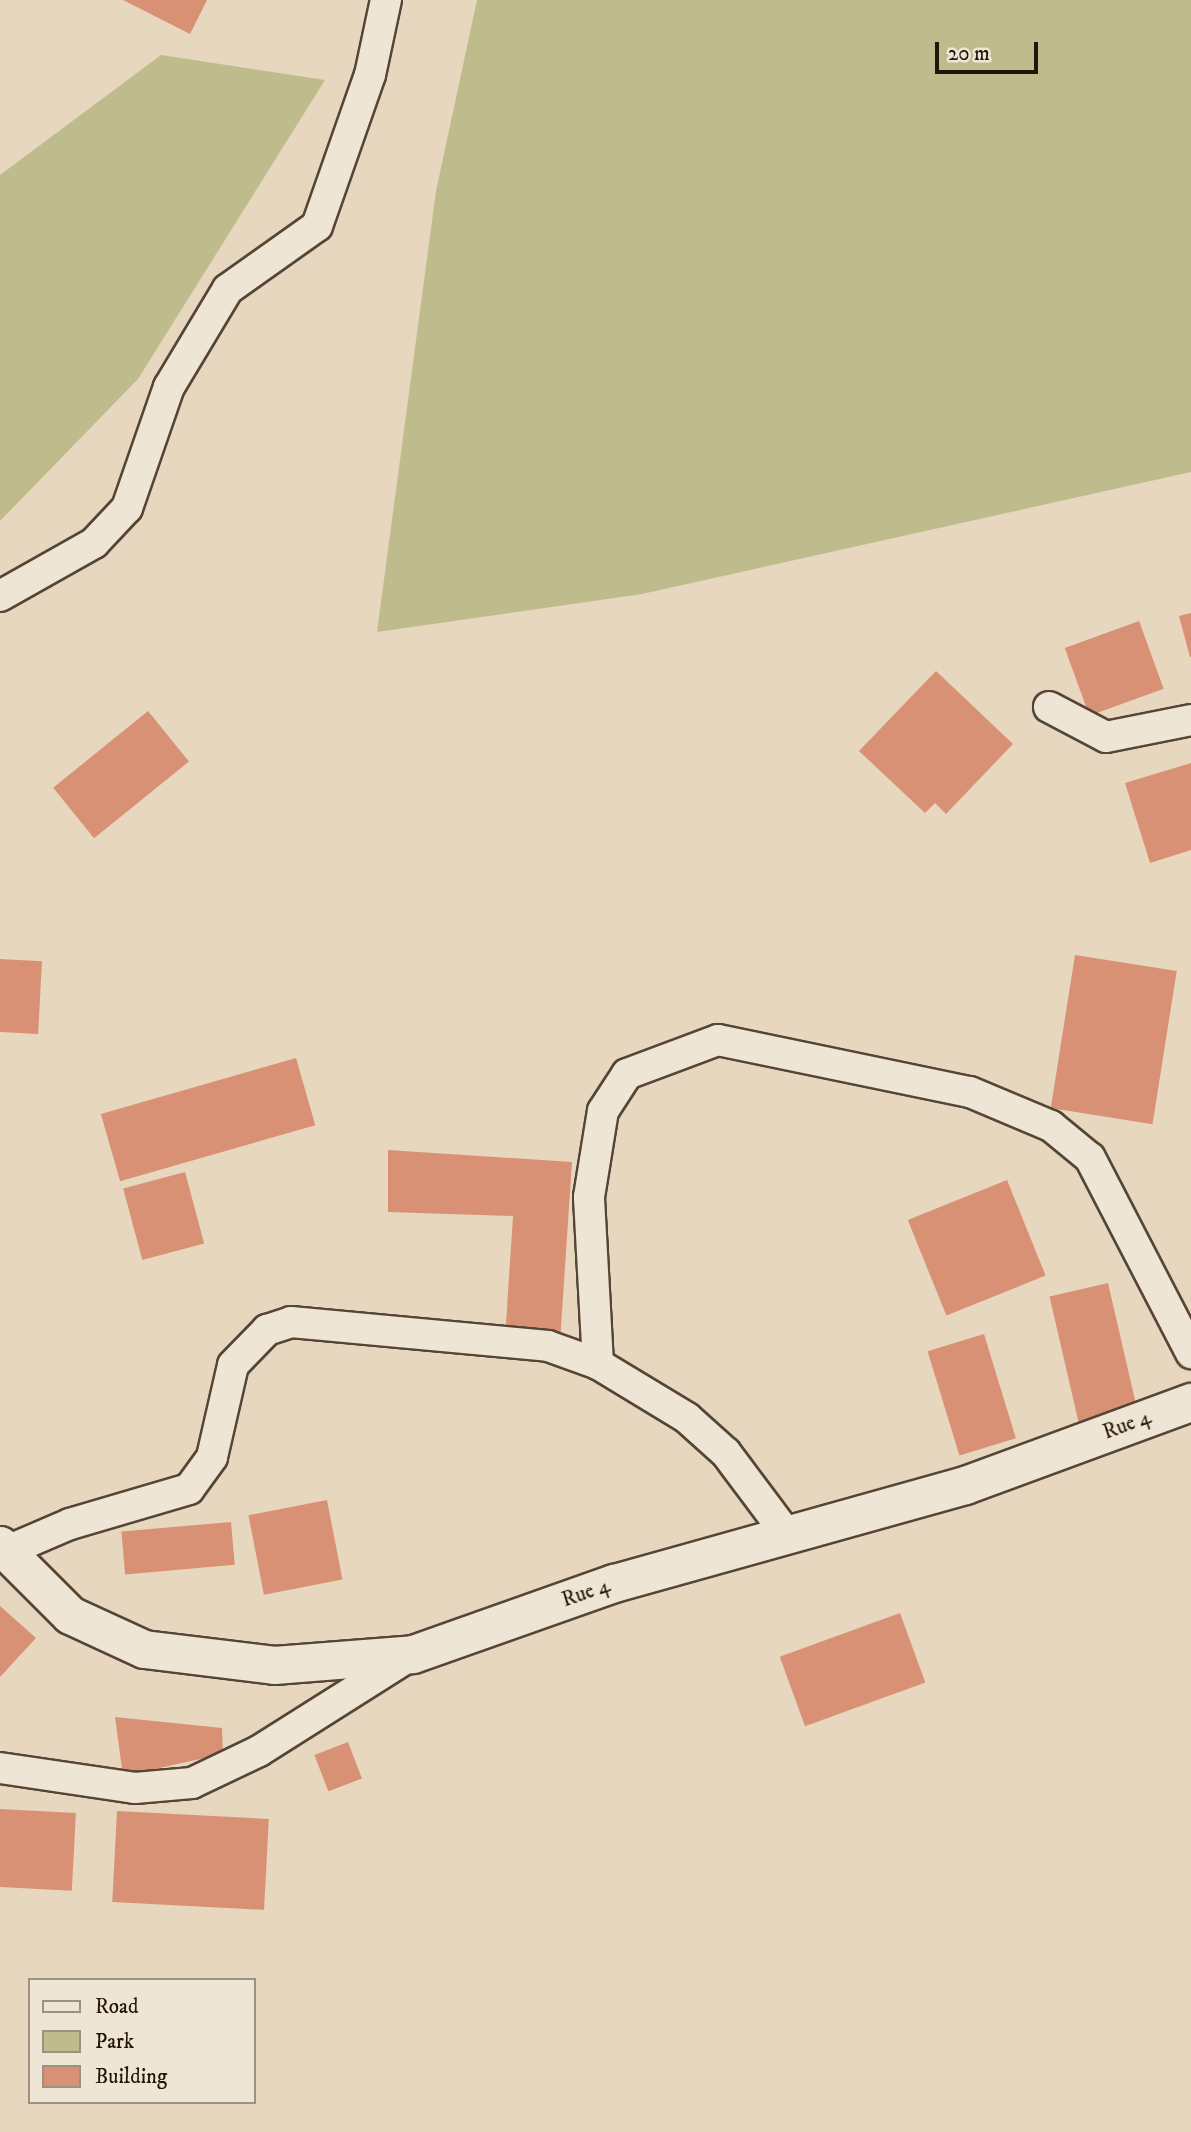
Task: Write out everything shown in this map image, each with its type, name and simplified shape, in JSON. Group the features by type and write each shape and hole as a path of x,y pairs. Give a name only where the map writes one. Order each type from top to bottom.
{"street":[{"path":"0,596 94,543 127,508 169,387 228,289 317,226 370,75 386,0"},
{"path":"1049,707 1106,737 1191,720"},
{"path":"598,1364 589,1197 603,1111 627,1074 718,1040 970,1092 1051,1126 1090,1158 1191,1353"},
{"path":"3,1548 71,1524 188,1489 212,1457 233,1365 247,1345 279,1326 315,1322 548,1346 598,1364 676,1411 726,1453 788,1536"},
{"name":"Rue 4","path":"3,1548 71,1615 144,1649 274,1665 413,1654 614,1583 965,1485 1191,1402"},
{"path":"0,1768 135,1788 192,1783 259,1751 413,1654"}],"green space":[{"path":"477,0 1191,0 1191,472 642,594 377,632 436,191"},
{"path":"161,55 325,80 138,379 0,521 0,175"}],"building":[{"path":"123,0 207,0 190,34"},
{"path":"1191,613 1191,657 1190,657 1179,616"},
{"path":"1139,621 1164,689 1089,716 1065,648"},
{"path":"936,671 1013,744 946,814 935,803 925,813 859,751"},
{"path":"148,711 189,762 94,838 53,788"},
{"path":"1191,763 1191,850 1150,863 1125,783"},
{"path":"1075,955 1177,971 1152,1124 1051,1108"},
{"path":"0,959 42,961 38,1034 0,1032"},
{"path":"296,1058 315,1125 120,1181 101,1114"},
{"path":"388,1150 572,1162 560,1342 505,1339 513,1216 388,1212"},
{"path":"185,1172 204,1243 142,1260 123,1189"},
{"path":"1007,1180 1046,1275 946,1316 908,1220"},
{"path":"1108,1283 1137,1410 1079,1423 1050,1296"},
{"path":"984,1334 1016,1438 959,1455 928,1351"},
{"path":"327,1500 342,1580 264,1595 248,1515"},
{"path":"231,1522 235,1565 125,1574 121,1532"},
{"path":"0,1606 36,1638 0,1677"},
{"path":"900,1613 925,1683 805,1726 780,1657"},
{"path":"115,1717 222,1728 223,1754 123,1776"},
{"path":"348,1742 362,1778 328,1791 314,1755"},
{"path":"0,1809 76,1813 72,1891 0,1887"},
{"path":"117,1811 269,1819 264,1910 112,1902"}]}
